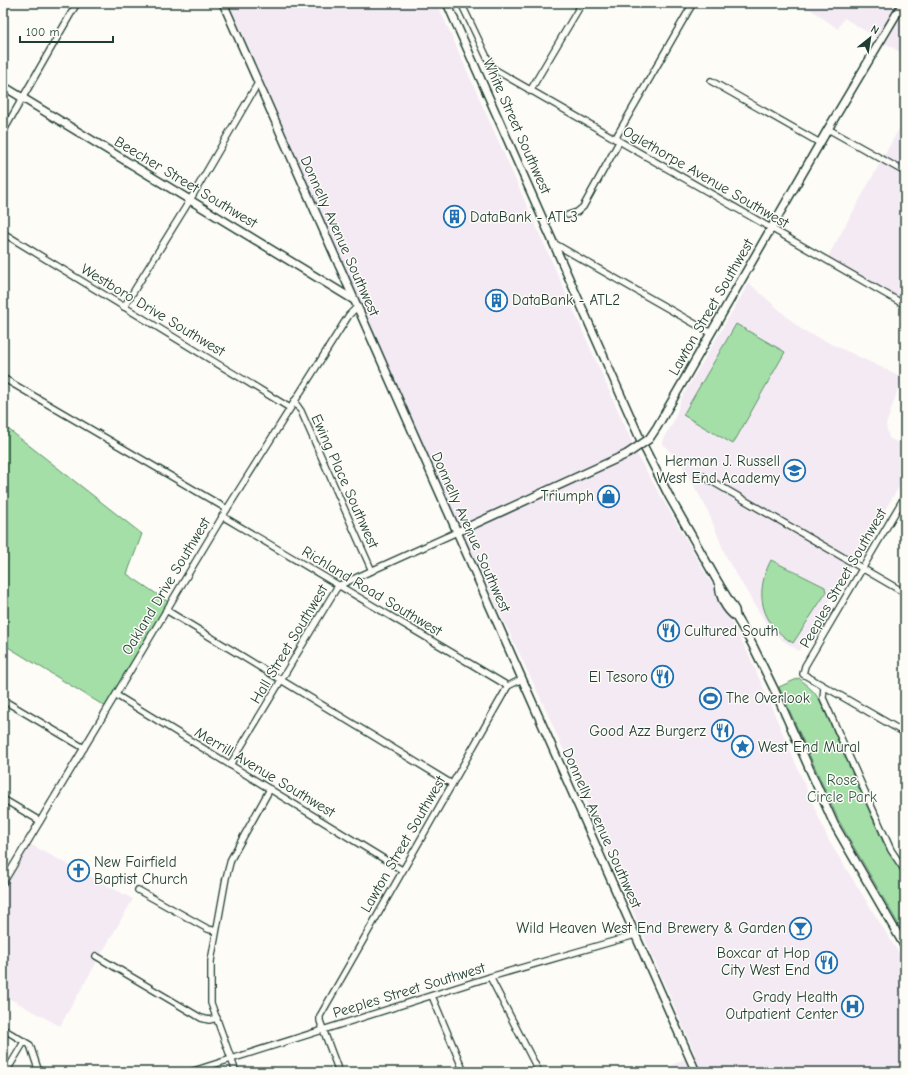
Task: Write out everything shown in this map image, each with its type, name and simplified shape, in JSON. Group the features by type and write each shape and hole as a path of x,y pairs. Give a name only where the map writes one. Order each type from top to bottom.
{"street":[{"path":"3,132 77,3"},
{"name":"Donnelly Avenue Southwest","path":"223,3 696,1072"},
{"name":"White Street Southwest","path":"447,3 642,443 718,584 720,595 730,613 736,616 757,654 834,824 905,946"},
{"name":"Oglethorpe Avenue Southwest","path":"463,3 489,65 495,70 905,305"},
{"path":"530,91 582,3"},
{"path":"568,215 577,212 583,206 693,3"},
{"name":"Lawton Street Southwest","path":"457,532 627,454 649,439 828,128 903,3"},
{"path":"711,80 820,143"},
{"path":"124,307 190,200 258,83"},
{"name":"Beecher Street Southwest","path":"3,86 190,200 356,304"},
{"path":"828,128 905,172"},
{"name":"Westboro Drive Southwest","path":"3,233 290,408"},
{"path":"555,244 711,333"},
{"name":"Oakland Drive Southwest","path":"3,883 222,516 356,304"},
{"path":"3,378 227,509"},
{"name":"Ewing Place Southwest","path":"294,401 301,411 372,571"},
{"path":"701,475 862,569 905,592"},
{"name":"Peeples Street Southwest","path":"824,687 804,674 805,666 905,496"},
{"name":"Richland Road Southwest","path":"222,516 508,686"},
{"name":"Hall Street Southwest","path":"230,765 340,585 457,532"},
{"path":"166,610 452,784"},
{"path":"508,686 522,678"},
{"name":"Lawton Street Southwest","path":"339,1072 323,1030 320,1016 508,686"},
{"path":"905,733 824,687 823,698 891,850 905,871"},
{"name":"Merrill Avenue Southwest","path":"116,695 402,870"},
{"path":"3,700 84,748"},
{"path":"236,1072 211,1003 211,960 226,878 231,859 270,789"},
{"path":"3,799 40,821"},
{"path":"138,890 208,929 216,931"},
{"name":"Peeples Street Southwest","path":"190,1072 490,977 635,935"},
{"path":"96,956 201,1018 209,1020 217,1018"},
{"path":"490,977 539,1072"},
{"path":"432,996 464,1072"},
{"path":"3,1029 24,1042 33,1050 39,1072"},
{"path":"6,1072 24,1042"}],"shaded area":[{"path":"229,3 437,3 640,460 713,586 750,657 829,841 905,963 905,1072 658,1072 695,1054 546,710 464,537"},
{"path":"802,3 905,3 905,55 844,18 838,29"},
{"path":"905,118 905,309 825,262"},
{"name":"Herman J. Russell West End Academy","path":"749,283 802,330 902,377 886,425 889,438 905,447 905,477 799,651 782,640 769,628 728,561 707,509 681,463 663,444 664,437 673,423 682,397"},
{"path":"26,842 133,899 60,1026 3,995 3,877"}],"green space":[{"path":"736,324 785,352 733,444 683,415"},
{"path":"3,425 142,534 127,574 170,603 106,707 3,644"},
{"path":"771,560 825,587 826,593 793,643 773,626 767,617 763,606 763,584"},
{"name":"Rose Circle Park","path":"799,678 814,692 820,701 883,842 905,877 905,930 900,927 839,821 779,687"}],"place":[{"name":"DataBank - ATL3","path":"454,217"},
{"name":"DataBank - ATL2","path":"497,300"},
{"name":"Herman J. Russell West End Academy","path":"795,470"},
{"name":"Triumph","path":"609,496"},
{"name":"Cultured South","path":"668,631"},
{"name":"El Tesoro","path":"663,677"},
{"name":"The Overlook","path":"710,698"},
{"name":"Good Azz Burgerz","path":"722,731"},
{"name":"West End Mural","path":"743,747"},
{"name":"New Fairfield Baptist Church","path":"79,871"},
{"name":"Wild Heaven West End Brewery & Garden","path":"801,928"},
{"name":"Boxcar at Hop City West End","path":"826,962"},
{"name":"Grady Health Outpatient Center","path":"853,1006"}]}
